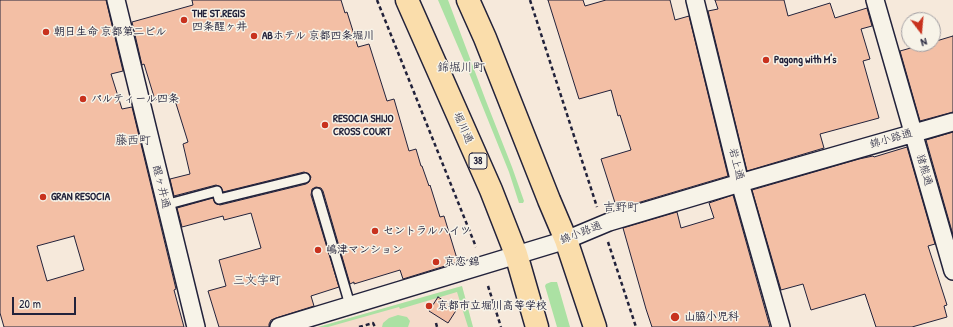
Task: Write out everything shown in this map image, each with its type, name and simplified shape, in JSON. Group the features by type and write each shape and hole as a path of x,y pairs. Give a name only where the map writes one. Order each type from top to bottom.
{"main road":[{"name":"堀川通","path":"406,0 491,190 516,254 537,327"},
{"path":"468,0 485,38 566,240 595,327"}],"street":[{"name":"醒ヶ井通","path":"116,0 196,327"},
{"name":"岩上通","path":"695,0 740,183 781,327"},
{"name":"猪熊通","path":"874,0 953,271"},
{"name":"錦小路通","path":"279,327 566,240 603,225 740,183 953,122"}],"lane":[{"path":"165,205 217,190 219,199 305,178"},
{"path":"317,193 350,305"}],"path":[{"path":"377,0 478,252"},
{"path":"530,0 636,327"},
{"path":"488,286 501,327"},
{"path":"359,327 373,323 374,327"},
{"path":"436,323 437,327"}],"shaded area":[{"name":"京都市立堀川高等学校","path":"462,286 473,327 318,327"}],"green space":[{"path":"438,0 448,0 512,167 524,201 523,203 519,203 509,172"},
{"path":"551,282 557,282 570,327 557,327 545,286"},
{"path":"462,286 473,327 468,327 457,292 400,309 399,307 328,327 318,327"},
{"path":"398,315 407,317 410,321 408,327 382,327 383,323 389,318"}],"building":[{"path":"0,0 106,0 123,71 111,74 122,109 132,107 176,289 174,290 184,327 4,327 0,313","holes":["74,236 84,270 47,281 37,246"]},
{"path":"192,0 341,0 345,13 347,12 358,47 369,44 387,101 394,99 409,151 416,149 421,166 429,186 430,185 440,217 444,216 458,262 403,279 400,270 350,284 323,191 321,188 316,187 312,189 311,195 339,287 311,296 314,306 271,320 269,327 219,327 208,291 226,286 219,260 261,248 251,213 224,220 223,216 182,227 177,208 213,198 215,203 220,205 306,184 309,182 311,177 309,174 304,172 223,192 221,187 216,185 174,196 170,179 190,174 183,144 188,142 173,94 155,100 144,64 142,65 132,22 193,5"},
{"path":"548,0 583,0 585,6 606,0 670,0 675,20 689,16 728,176 617,209 601,159 631,150 620,115 618,116 611,90 579,99"},
{"path":"715,0 784,0 788,16 830,3 835,18 867,8 872,26 861,29 870,59 863,61 879,118 820,134 824,148 747,171 708,11 718,9"},
{"path":"953,36 953,112 920,121 900,51 941,52 941,40"},
{"path":"953,132 953,235 926,140"},
{"path":"907,147 935,244 928,246 947,305 944,306 947,317 912,327 876,327 865,294 811,310 803,284 781,290 752,190 859,159 874,157"},
{"path":"733,195 770,327 652,327 623,228 677,212 681,228 714,218 709,203"},
{"path":"438,297 457,309 448,323 429,311"}],"place":[{"name":"THE ST.REGIS 四条醒ヶ井","path":"184,20"},
{"name":"朝日生命 京都第二ビル","path":"46,32"},
{"name":"ABホテル 京都四条堀川","path":"254,36"},
{"name":"Pagong with M's","path":"766,60"},
{"name":"パルティール四条","path":"83,99"},
{"name":"RESOCIA SHIJO CROSS COURT","path":"325,125"},
{"name":"GRAN RESOCIA","path":"43,197"},
{"name":"セントラルハイツ","path":"375,231"},
{"name":"嶋津マンション","path":"318,250"},
{"name":"京恋 錦","path":"436,262"},
{"name":"京都市立堀川高等学校","path":"429,306"},
{"name":"山脇小児科","path":"675,317"}],"district":[{"name":"錦堀川町","path":"461,68"},
{"name":"藤西町","path":"133,141"},
{"name":"吉野町","path":"621,208"},
{"name":"三文字町","path":"257,281"}]}
